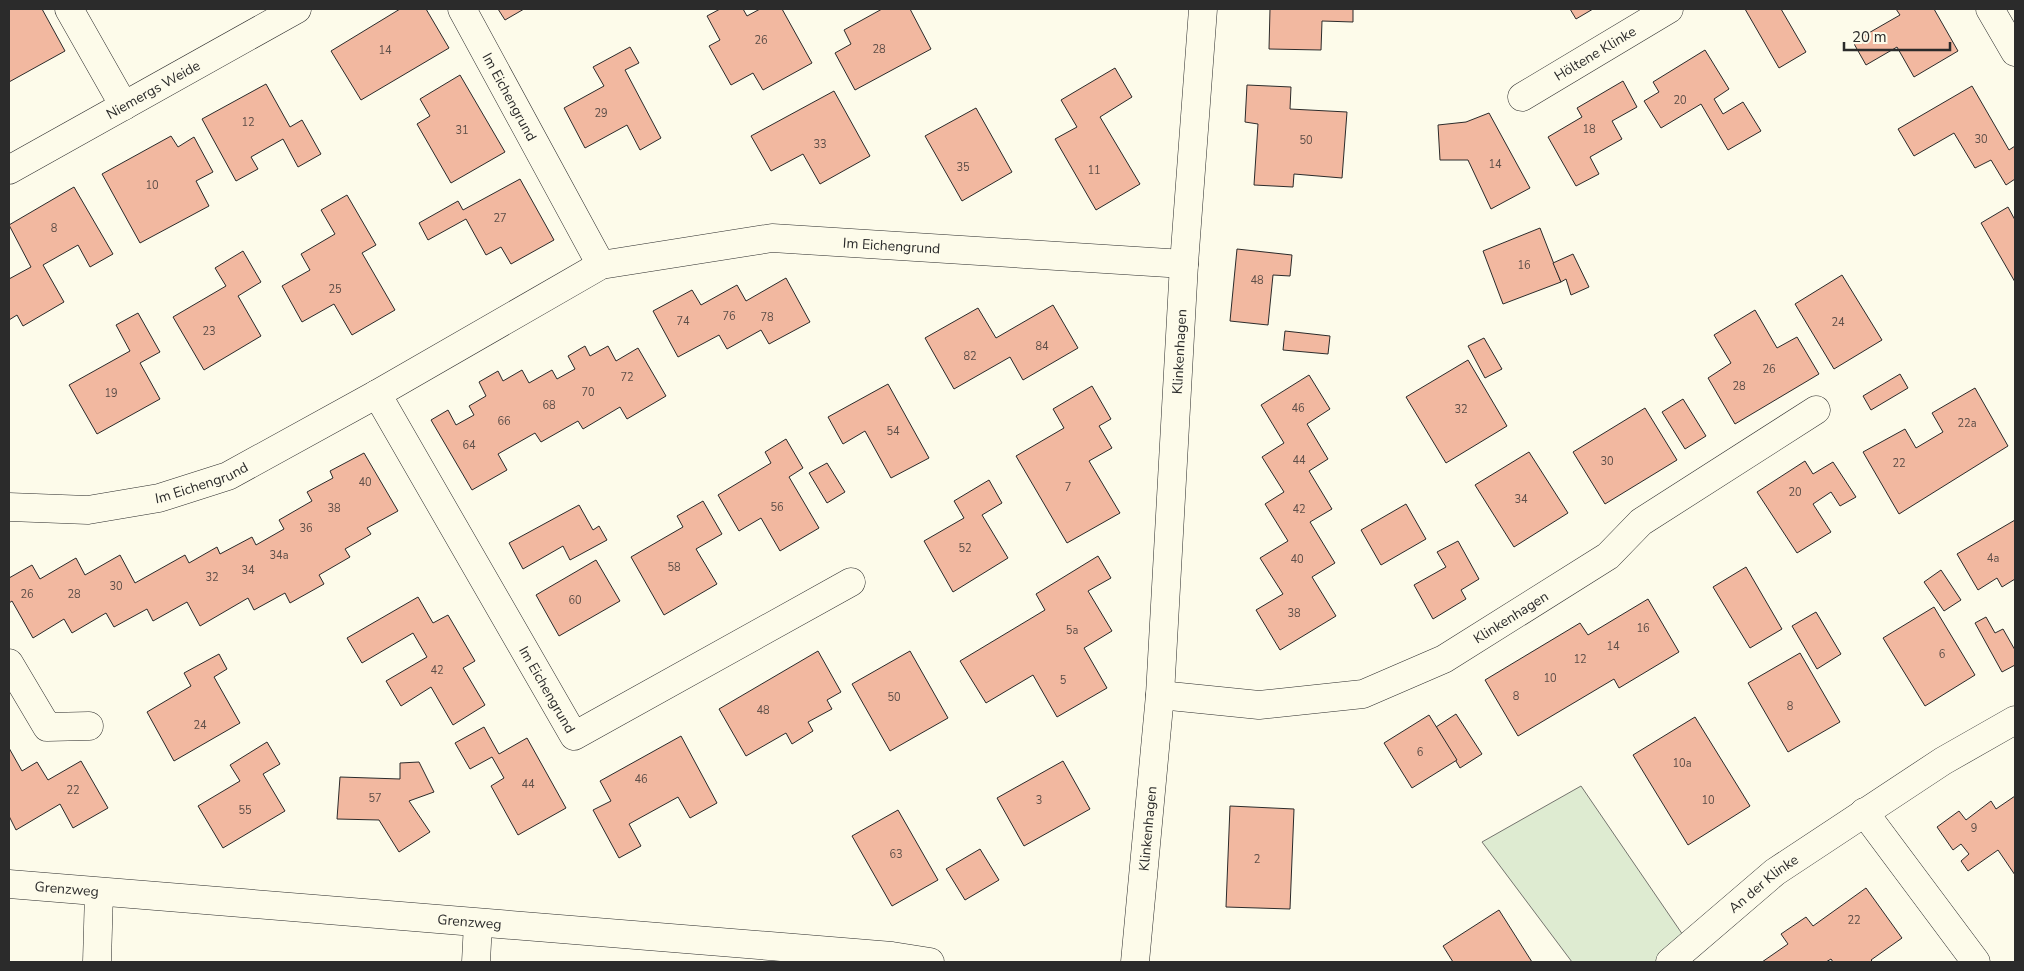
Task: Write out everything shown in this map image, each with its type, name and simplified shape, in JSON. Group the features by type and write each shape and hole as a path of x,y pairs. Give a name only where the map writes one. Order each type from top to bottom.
{"street":[{"path":"69,9 124,106"},
{"name":"Niemergs Weide","path":"9,170 297,9"},
{"name":"Im Eichengrund","path":"462,9 601,265"},
{"name":"Klinkenhagen","path":"1135,962 1160,695 1184,264 1203,9"},
{"name":"Höltene Klinke","path":"1522,98 1668,9"},
{"path":"1990,9 2015,52"},
{"name":"Im Eichengrund","path":"9,507 88,510 159,498 228,476 377,394 601,265 772,238 1184,264"},
{"name":"Im Eichengrund","path":"377,394 574,736 851,582"},
{"name":"Klinkenhagen","path":"1160,695 1260,705 1362,694 1444,659 1608,556 1642,522 1816,410"},
{"path":"9,664 47,727 89,726"},
{"name":"An der Klinke","path":"1670,962 1775,872 1943,761 2015,720"},
{"path":"1864,812 1976,962"},
{"name":"Grenzweg","path":"9,884 892,956 930,962"},
{"path":"97,962 99,892"},
{"path":"476,962 478,923"}],"green space":[{"path":"1581,786 1685,938 1655,962 1572,962 1482,842"}],"building":[{"path":"9,9 42,9 65,51 9,82"},
{"path":"400,9 426,9 449,48 361,100 331,51"},
{"path":"498,9 524,9 505,20"},
{"path":"720,9 743,9 747,16 760,9 782,9 812,63 763,90 753,73 731,85 709,46 720,40 707,16"},
{"path":"882,9 910,9 931,49 855,90 835,53 851,44 844,30"},
{"path":"1270,9 1353,9 1353,22 1322,21 1321,50 1269,49"},
{"path":"1570,9 1593,9 1576,19"},
{"path":"1745,9 1781,9 1806,52 1779,68"},
{"path":"1896,9 1934,9 1958,51 1914,77 1897,47 1866,65 1853,42 1900,15"},
{"path":"630,47 639,63 625,70 661,138 640,150 627,125 585,148 564,108 604,86 593,67"},
{"path":"1705,50 1729,89 1714,99 1723,114 1743,102 1761,131 1728,150 1701,104 1661,128 1644,101 1659,92 1653,82"},
{"path":"1115,68 1132,97 1100,117 1140,184 1096,210 1055,139 1077,127 1061,100"},
{"path":"460,75 505,152 451,183 417,124 430,116 420,99"},
{"path":"1623,81 1637,107 1612,121 1622,139 1590,157 1599,174 1576,186 1548,137 1582,117 1577,108"},
{"path":"266,84 290,127 302,120 321,154 298,167 283,139 251,157 258,169 236,181 202,119"},
{"path":"1247,85 1291,87 1290,109 1347,112 1342,178 1294,174 1293,187 1254,185 1258,124 1245,122"},
{"path":"1972,86 2009,150 2015,146 2015,179 2006,185 1991,160 1975,168 1954,133 1914,156 1898,129"},
{"path":"834,91 870,156 820,184 803,154 771,171 751,136"},
{"path":"976,108 1012,172 962,201 925,136"},
{"path":"1489,113 1530,188 1491,209 1468,160 1440,160 1438,125 1466,122"},
{"path":"171,136 178,147 194,137 213,172 196,181 209,206 140,243 102,174"},
{"path":"520,179 554,240 511,264 501,247 486,255 466,219 428,240 419,223 458,201 463,210"},
{"path":"74,187 113,254 90,267 78,245 43,265 64,302 23,326 17,315 9,320 9,279 31,267 9,225"},
{"path":"347,195 376,245 362,253 395,310 352,335 334,304 302,322 282,286 310,270 301,254 335,234 321,210"},
{"path":"2008,207 2015,220 2015,282 1981,223"},
{"path":"1540,228 1561,282 1503,304 1483,251"},
{"path":"1237,249 1292,255 1290,276 1273,275 1268,325 1230,321"},
{"path":"243,251 261,282 238,296 261,336 204,370 173,317 226,286 215,268"},
{"path":"1573,254 1589,287 1571,295 1566,279 1561,282 1553,263"},
{"path":"1842,275 1882,340 1834,369 1795,304"},
{"path":"786,278 810,322 769,344 761,330 727,349 719,335 678,357 653,311 692,290 701,305 737,285 746,301"},
{"path":"1053,305 1078,348 1023,380 1010,357 954,389 925,338 978,308 996,338"},
{"path":"1755,310 1777,348 1797,337 1819,374 1735,424 1708,378 1731,363 1714,335"},
{"path":"138,313 160,352 140,363 160,399 97,434 69,385 130,351 116,325"},
{"path":"1285,331 1330,336 1328,354 1283,350"},
{"path":"1484,338 1502,369 1485,378 1468,346"},
{"path":"585,346 590,356 608,346 616,361 638,348 666,396 627,419 620,407 583,429 578,421 541,442 535,433 498,454 507,470 472,490 431,420 448,410 456,425 474,415 469,406 486,396 479,382 498,371 503,381 522,370 529,383 552,370 557,379 575,369 568,356"},
{"path":"1468,360 1507,426 1446,463 1406,397"},
{"path":"1900,374 1908,388 1871,410 1863,396"},
{"path":"1309,375 1330,409 1307,424 1328,459 1309,471 1332,509 1310,522 1335,563 1312,577 1336,616 1280,650 1256,610 1283,594 1260,558 1288,541 1265,504 1284,492 1262,457 1284,443 1261,405"},
{"path":"888,384 929,458 891,478 865,431 843,444 828,417"},
{"path":"1092,386 1111,419 1099,426 1112,448 1089,461 1120,513 1067,543 1016,456 1064,428 1053,409"},
{"path":"1975,388 2008,446 1899,514 1863,452 1905,429 1916,448 1943,432 1932,413"},
{"path":"1683,399 1706,436 1685,449 1662,412"},
{"path":"1645,408 1677,460 1605,504 1573,452"},
{"path":"786,439 803,468 789,477 819,528 780,551 761,518 739,531 718,495 771,463 765,452"},
{"path":"1529,452 1568,513 1514,547 1475,485"},
{"path":"364,453 398,511 367,528 371,534 345,549 350,557 319,575 324,584 290,603 285,593 254,610 248,598 200,626 187,602 153,621 147,609 114,627 106,613 72,633 64,619 33,638 12,601 9,603 9,578 32,565 40,579 76,558 85,575 120,555 135,583 185,555 189,563 217,547 220,554 252,537 256,545 284,529 279,520 312,501 307,492 333,478 330,471"},
{"path":"1805,461 1813,474 1833,462 1856,497 1840,506 1831,492 1813,504 1831,532 1797,553 1757,492"},
{"path":"827,463 845,492 827,503 809,473"},
{"path":"989,480 1002,503 982,515 1008,558 953,592 924,541 964,518 954,501"},
{"path":"703,501 722,534 696,549 717,584 664,615 631,557 683,527 677,516"},
{"path":"1406,504 1426,539 1381,565 1361,530"},
{"path":"579,505 593,530 599,526 607,540 570,560 563,546 523,569 509,543"},
{"path":"2015,520 2015,579 2002,587 1997,578 1978,590 1957,554"},
{"path":"1458,541 1479,579 1461,590 1466,599 1433,619 1414,585 1446,567 1437,552"},
{"path":"1098,556 1111,578 1088,591 1112,631 1084,648 1107,688 1057,717 1033,675 986,703 960,661 1045,610 1036,594"},
{"path":"596,560 620,601 559,636 536,595"},
{"path":"1746,567 1782,629 1750,648 1713,587"},
{"path":"1941,570 1961,600 1944,611 1924,582"},
{"path":"418,597 433,623 448,615 475,661 463,668 485,705 453,725 431,687 401,706 386,681 427,657 413,633 362,663 347,638"},
{"path":"1648,599 1679,652 1619,688 1614,679 1518,736 1485,680 1580,623 1588,635"},
{"path":"1934,607 1975,675 1925,706 1883,638"},
{"path":"1816,612 1841,654 1817,669 1792,626"},
{"path":"1986,617 1995,633 2003,629 2015,650 2015,665 2002,672 1975,623"},
{"path":"818,651 841,692 827,700 832,709 808,722 813,731 792,744 786,733 746,756 719,709"},
{"path":"910,651 948,718 890,751 852,684"},
{"path":"1800,653 1840,722 1788,752 1748,683"},
{"path":"219,654 227,669 214,677 240,723 174,761 147,712 191,686 184,673"},
{"path":"1456,714 1482,754 1460,768 1436,727"},
{"path":"1429,715 1457,760 1412,788 1384,743"},
{"path":"1695,717 1750,806 1688,845 1633,755"},
{"path":"484,727 499,754 527,738 566,808 518,835 491,786 504,778 492,757 470,769 455,743"},
{"path":"681,736 717,803 690,818 678,797 629,824 641,846 619,858 593,810 611,801 600,781"},
{"path":"267,742 280,764 263,774 285,811 223,848 198,806 240,781 230,765"},
{"path":"9,748 22,771 37,762 48,780 81,761 108,808 73,828 60,804 16,830 9,816"},
{"path":"1063,761 1090,809 1024,846 997,798"},
{"path":"419,762 434,792 409,801 430,832 399,852 379,820 337,819 340,777 400,779 400,763"},
{"path":"2015,796 2015,875 1998,850 1968,871 1961,861 1969,854 1961,844 1953,850 1937,827 1959,811 1966,820 1991,801 1996,809"},
{"path":"1230,806 1294,809 1290,909 1226,907"},
{"path":"898,810 938,880 892,906 852,836"},
{"path":"980,849 999,880 965,900 946,869"},
{"path":"1866,888 1902,938 1871,960 1873,962 1833,962 1831,959 1826,962 1762,962 1788,944 1781,934 1806,917 1813,926"},
{"path":"1499,910 1532,962 1453,962 1443,946"}]}
